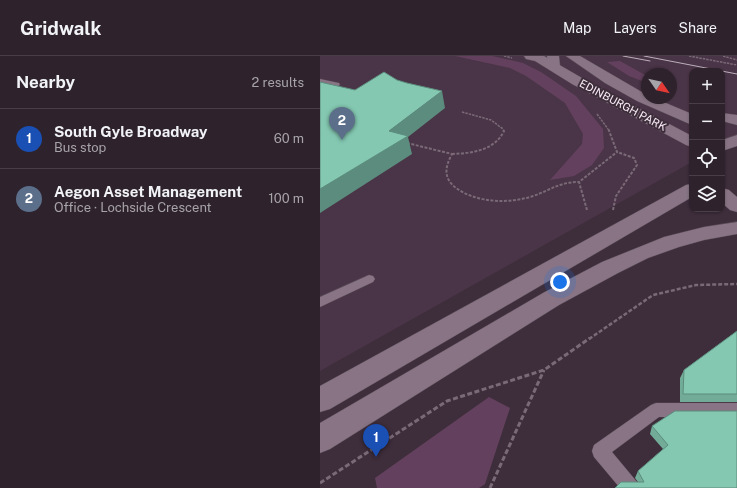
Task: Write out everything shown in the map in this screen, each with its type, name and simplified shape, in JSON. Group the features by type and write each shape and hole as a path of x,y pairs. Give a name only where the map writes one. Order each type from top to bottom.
{"street":[{"name":"EDINBURGH PARK","path":"530,56 554,61 577,81 689,140"},
{"name":"EDINBURGH PARK","path":"575,57 610,80 641,97"},
{"name":"EDINBURGH PARK","path":"656,104 689,119"},
{"path":"665,104 689,110"},
{"path":"725,118 737,120"},
{"path":"725,132 737,134"},
{"path":"725,145 737,140"},
{"path":"320,400 689,191"},
{"path":"725,196 737,206"},
{"path":"320,439 580,282 630,256 687,238 737,228"}],"lane":[{"path":"320,82 336,85"},
{"path":"320,302 369,279"},
{"path":"631,488 600,451 656,410 737,410"}],"path":[{"path":"689,56 737,65"},
{"path":"723,56 737,60"},
{"path":"403,142 452,154 473,153 491,146 502,138 504,131 500,125 486,117 462,112"},
{"path":"596,113 609,130 617,152"},
{"path":"452,154 445,168 447,180 460,192 480,199 499,201 527,198 547,192 566,182 580,182 617,152"},
{"path":"612,211 616,196 637,165 634,158 617,152"},
{"path":"580,182 587,210"},
{"path":"320,483 447,401 544,370 653,295 696,285 737,284"},
{"path":"490,488 544,370"}],"shaded area":[{"path":"320,56 737,56 737,138 725,144 725,68 689,68 689,164 320,371"},
{"path":"455,56 492,56 523,63 541,72 576,96 603,129 604,148 592,165 574,176 550,180 582,144 583,134 565,103 526,76 510,68"},
{"path":"620,61 641,73 641,81 629,76 607,62"},
{"path":"489,397 510,408 485,484 479,488 377,488 375,478"}],"building":[{"path":"384,72 397,80 442,91 389,131 408,136 320,189 320,82 355,90"},
{"path":"737,331 737,394 683,394 684,370"},
{"path":"675,411 737,411 737,488 615,488 621,482 644,482 638,471 668,445 652,426"}],"tram line":[{"path":"623,56 650,61"},
{"path":"644,56 737,74"}],"place":[{"name":"Aegon Asset Management","path":"342,140"},
{"name":"South Gyle Broadway","path":"376,457"}]}
